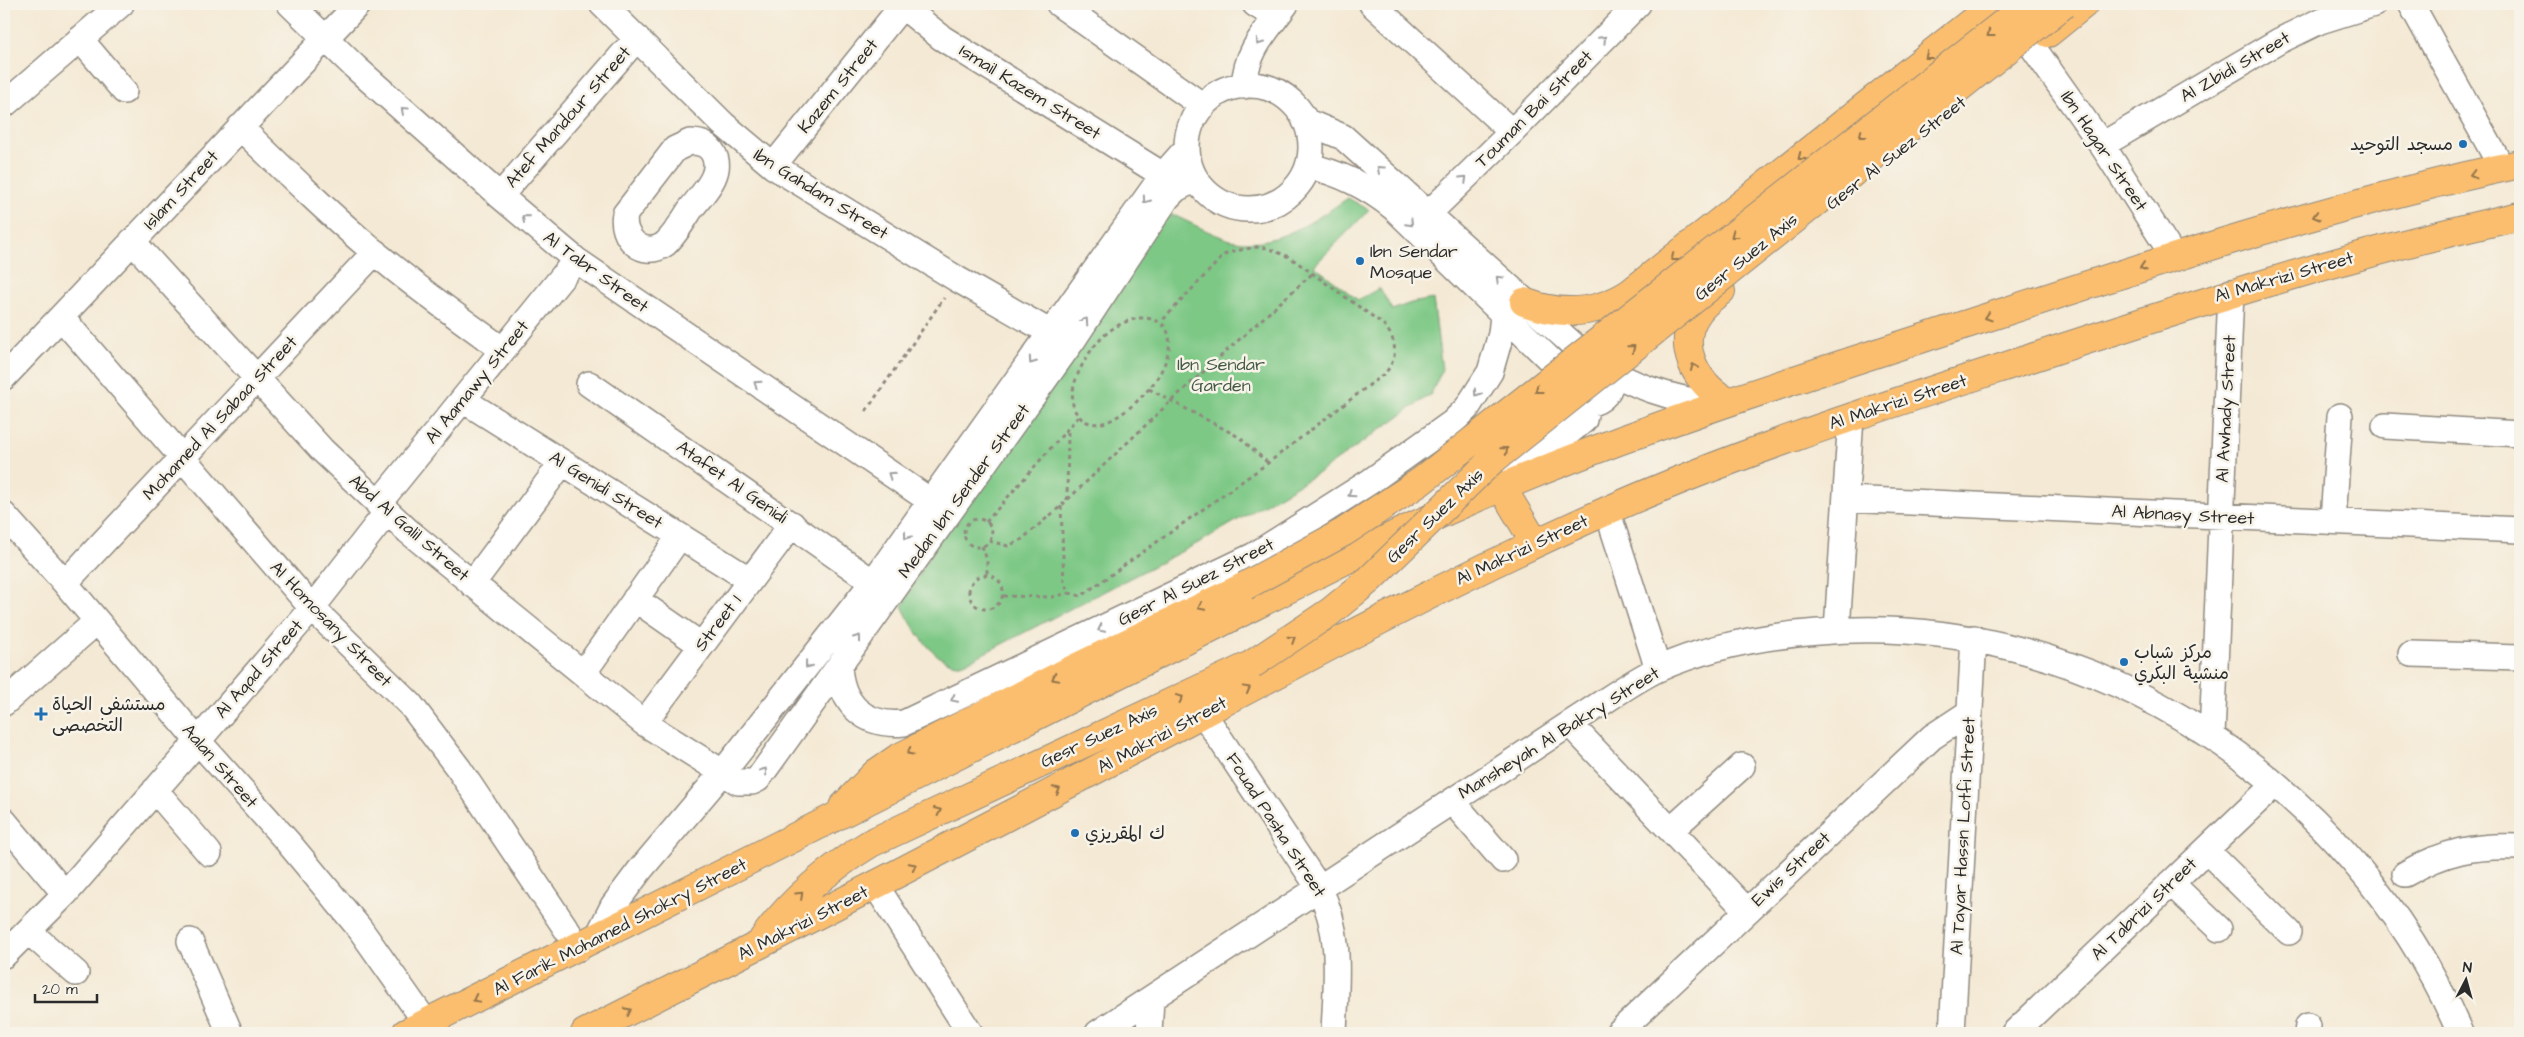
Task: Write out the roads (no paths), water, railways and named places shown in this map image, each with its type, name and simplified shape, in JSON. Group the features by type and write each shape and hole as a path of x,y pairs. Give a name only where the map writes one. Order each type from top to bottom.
{"main road":[{"path":"1513,308 1556,312 1590,310 1618,300 1640,285 1994,4"},
{"name":"Gesr Suez Axis","path":"832,820 857,791 876,773 898,758 1069,671 1245,586 1344,532 1420,482 2028,4"},
{"name":"Gesr Suez Axis","path":"758,946 787,909 817,880 871,843 1251,665 1330,612 1369,580 1490,462 2064,4"},
{"name":"Gesr Al Suez Street","path":"1640,285 1639,297 1642,309 1650,320 1662,326 1674,326 1687,322 1704,305 2084,4"},
{"path":"832,820 1399,533 1501,486 1722,403 2174,257 2348,207 2511,166"},
{"name":"Al Makrizi Street","path":"585,1033 876,886 1382,618 1607,510 1704,470 1851,417 2232,292 2364,254 2520,216"},
{"path":"1696,314 1688,342 1693,366 1706,387 1722,403"},
{"path":"1501,486 1535,543"},
{"name":"Al Farik Mohamed Shokry Street","path":"417,1028 832,820"}],"street":[{"path":"4,104 121,4"},
{"name":"Al Tabr Street","path":"290,4 500,196 576,260 932,502"},
{"name":"Islam Street","path":"4,377 324,37 358,4"},
{"path":"1059,4 1203,106"},
{"path":"1244,86 1245,71 1250,55 1281,11 1255,4"},
{"path":"1372,4 1512,132"},
{"name":"Touman Bai Street","path":"1428,213 1512,132 1638,4"},
{"name":"Al Zbidi Street","path":"2102,145 2279,40 2320,21 2374,4"},
{"path":"2411,4 2511,166"},
{"name":"Kazem Street","path":"774,166 907,7"},
{"name":"Ismail Kazem Street","path":"907,7 942,38 1164,175"},
{"name":"Ibn Gahdam Street","path":"616,9 637,38 723,124 774,166 957,279 1061,338"},
{"name":"Atef Mandour Street","path":"500,196 637,38"},
{"path":"80,40 124,91"},
{"name":"Ibn Hagar Street","path":"2032,46 2102,145 2174,257"},
{"path":"1244,86 1259,86 1274,90 1297,108 1305,120 1311,143 1308,166 1302,180 1292,192 1279,201 1256,208 1233,207 1218,201 1206,191 1196,178 1188,158 1187,148 1189,132 1194,118 1203,106 1215,96 1229,89 1244,86"},
{"path":"1305,120 1343,137 1428,213 1513,308 1580,389 1587,404 1587,412 1578,426 1501,486"},
{"path":"706,145 723,124"},
{"path":"240,127 307,193 375,252 438,303 504,350"},
{"name":"Medan Ibn Sender Street","path":"723,772 738,782 752,782 758,779 839,666 1061,338 1164,175 1187,148"},
{"path":"1308,166 1343,175 1378,195 1513,308 1612,374 1662,395 1722,403"},
{"name":"Medan Ibn Sender Street","path":"588,943 626,888 723,772 873,582 932,502 1168,198 1176,189 1196,178"},
{"name":"Abd Al Galil Street","path":"132,241 322,450 383,508 472,584 584,672 644,723 723,772"},
{"name":"Mohamed Al Sabaa Street","path":"65,583 375,252"},
{"name":"Al Aamawy Street","path":"383,508 463,400 576,260"},
{"name":"Al Awhady Street","path":"2212,736 2232,292"},
{"name":"Gesr Al Suez Street","path":"839,666 842,689 854,708 872,720 882,723 904,724 1253,556 1371,481 1462,413 1480,390 1490,372 1501,334 1513,308"},
{"name":"Al Homosany Street","path":"61,317 312,608 410,704 588,943"},
{"path":"1587,404 1594,403 1606,394 1610,389 1612,374"},
{"name":"Atafet Al Genidi","path":"589,384 873,582"},
{"name":"Al Genidi Street","path":"463,400 562,464 750,580"},
{"path":"2333,522 2340,416"},
{"path":"1837,630 1851,417"},
{"path":"2385,426 2520,434"},
{"path":"472,584 562,464"},
{"name":"Al Abnasy Street","path":"1846,499 2520,530"},
{"name":"Al Aqad Street","path":"4,955 64,894 312,608 383,508"},
{"path":"1607,510 1658,669"},
{"name":"Aalan Street","path":"4,515 65,583 198,741 287,841 360,929 417,1028"},
{"name":"Street 1","path":"644,723 792,524"},
{"path":"584,672 680,536"},
{"path":"635,599 702,645"},
{"path":"4,702 96,622"},
{"name":"Mansheyah Al Bakry Street","path":"1098,1033 1570,724 1658,669 1693,656 1737,645 1800,633 1837,630 1906,630 1974,638 2017,648 2098,675 2138,693 2212,736 2274,785 2330,837 2379,895 2422,958 2460,1033"},
{"name":"Al Tayar Hassn Lotfi Street","path":"1952,1033 1974,638"},
{"path":"2411,654 2520,657"},
{"name":"Ewis Street","path":"1618,1033 1932,737 1970,712"},
{"name":"Fouad Pasha Street","path":"1202,714 1320,888 1327,902 1335,932 1334,1033"},
{"path":"1570,724 1747,910"},
{"path":"1671,830 1742,766"},
{"name":"Al Tabrizi Street","path":"2014,1033 2274,785"},
{"path":"155,790 209,853"},
{"path":"1452,802 1503,860"},
{"path":"4,821 64,894"},
{"path":"2406,874 2422,864 2456,851 2475,847 2520,847"},
{"path":"2206,850 2289,932"},
{"path":"2171,883 2219,930"},
{"path":"876,886 970,1033"},
{"path":"28,931 76,973"},
{"path":"190,941 230,1033"},
{"path":"1149,1033 1150,999"}],"place":[{"name":"مسجد التوحيد","path":"2463,144"},
{"name":"Ibn Sendar Mosque","path":"1360,261"},
{"name":"مركز شباب منشية البكري","path":"2124,662"},
{"name":"مستشفى الحياة التخصصى","path":"41,714"},
{"name":"ك المقريزي","path":"1075,833"}],"park label":[{"name":"Ibn Sendar Garden","path":"1221,374"}]}
